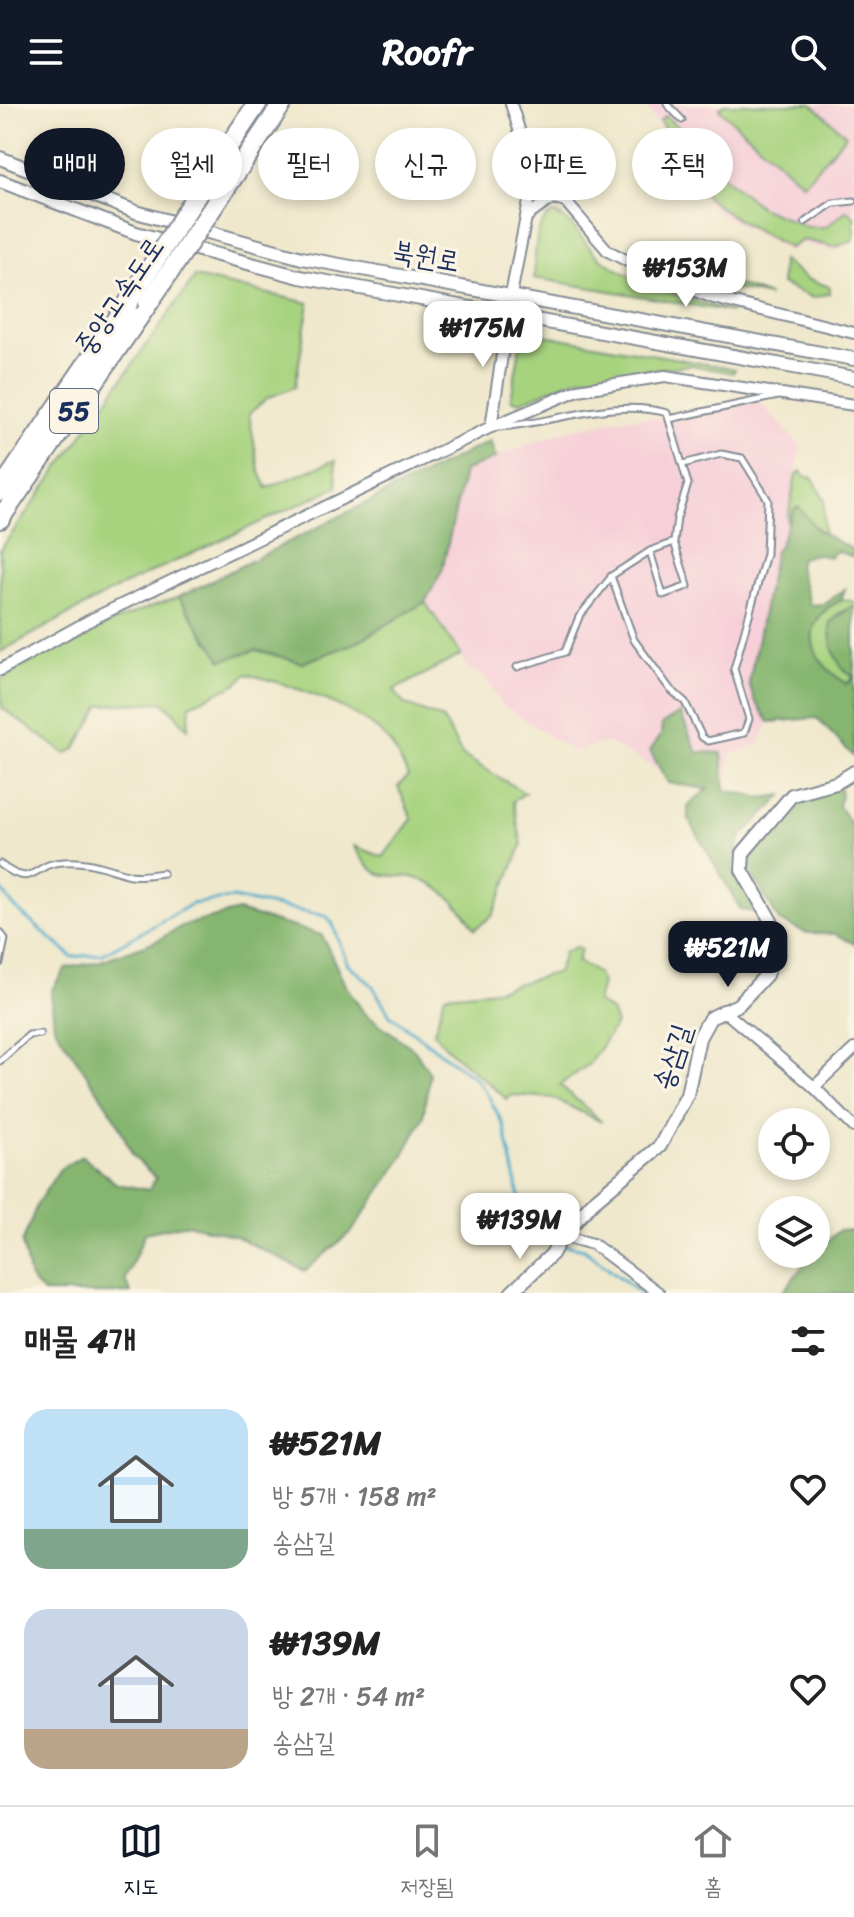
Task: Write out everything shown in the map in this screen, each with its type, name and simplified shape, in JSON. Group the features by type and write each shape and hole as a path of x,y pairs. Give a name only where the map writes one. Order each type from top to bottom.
{"highway":[{"name":"중앙고속도로","path":"0,491 128,303 257,104"},
{"name":"중앙고속도로","path":"0,519 282,104"}],"street":[{"path":"511,104 519,128"},
{"name":"북원로","path":"0,158 136,212 302,258 854,359"},
{"name":"북원로","path":"0,181 136,233 300,277 854,378"},
{"path":"526,217 552,198 565,201 608,251 663,279 714,298 854,333"},
{"path":"491,427 529,200"},
{"path":"0,670 94,618 491,427 578,390 635,378 665,376 854,405"},
{"name":"송삼길","path":"511,1293 554,1250 561,1237 592,1203 660,1146 687,1095 699,1038 710,1018 738,1005 766,975 777,942 771,921 742,870 743,853 792,795 836,783 854,772"},
{"path":"723,1010 814,1087 854,1127"},
{"path":"814,1087 854,1049"},
{"path":"561,1237 593,1244 659,1293"}],"lane":[{"path":"667,104 682,120"},
{"path":"805,222 833,203 854,201"},
{"path":"669,419 789,394"},
{"path":"491,427 531,424 620,408 648,408 667,413 688,484 677,518 674,542 688,586 663,595 650,551"},
{"path":"611,576 634,640 670,689 685,702 702,737 708,741 744,733 749,719 734,669 766,554 768,500 742,458 721,454 683,464"},
{"path":"517,667 565,652 579,617 611,576 650,551 674,542"},
{"path":"0,864 16,877 28,877 58,862 95,862 134,876 163,873"},
{"path":"0,932 5,939 0,963"},
{"path":"0,1061 29,1035 40,1034"}],"shaded area":[{"path":"644,104 854,104 854,242 834,251 800,243 791,252 718,213 706,200 733,200 733,128 661,128"},
{"path":"760,401 801,447 754,699 769,722 758,745 731,754 726,782 673,778 607,742 573,752 501,704 486,679 465,665 458,646 425,602 442,571 464,470 558,433 617,419 652,417 678,421"}],"green space":[{"path":"724,104 812,104 846,135 803,184 719,109"},
{"path":"665,116 679,128 664,128 660,121"},
{"path":"733,184 760,207 807,227 826,227 847,210 854,216 854,240 835,247 803,240 789,248 711,200 733,200"},
{"path":"553,214 568,222 596,255 633,278 732,312 534,278 538,232 546,218"},
{"path":"782,260 807,279 830,287 830,293 813,298 781,284"},
{"path":"687,272 715,281 720,278 769,296 690,280"},
{"path":"195,277 309,303 295,387 267,398 249,414 259,470 267,488 335,460 337,487 121,586 0,652 0,550"},
{"path":"532,333 735,369 733,373 691,365 579,378 519,402 511,399 522,336"},
{"path":"490,441 496,458 464,471 442,571 425,602 355,643 302,663 257,650 222,660 179,597"},
{"path":"801,471 803,476 813,478 824,499 824,535 802,514 787,521 796,476"},
{"path":"799,507 818,531 854,550 854,557 836,551 829,557 815,554 801,558 798,566 810,605 825,604 845,589 841,600 817,619 813,642 824,665 835,675 848,684 854,677 854,757 817,718 769,722 754,699 749,683 775,551 792,513"},
{"path":"179,597 209,643 257,650 302,663 355,643 425,602 461,655 394,690 404,704 443,719 462,755 525,793 513,801 522,845 493,915 475,929 441,890 412,877 380,874 365,862 354,846 383,857 412,819 398,787 408,776 394,748 382,734 337,705 280,683 246,674 238,683 190,705 188,729 164,702 101,705 76,748 66,754 2,708 0,680 87,634"},
{"path":"841,600 854,601 854,605 836,615 846,672 854,677 847,684 824,665 813,642 817,619"},
{"path":"854,605 854,677 837,660 830,622"},
{"path":"680,713 697,752 722,753 725,790 762,798 783,795 740,838 732,869 761,913 741,910 688,818 688,806 708,789 668,783 650,751 661,735 662,724"},
{"path":"840,788 838,805 854,829 854,944 836,934 806,933 779,921 749,869 750,853 796,800"},
{"path":"238,911 322,935 344,983 364,1013 415,1050 430,1074 423,1118 400,1162 352,1231 305,1271 235,1236 187,1224 145,1233 125,1280 131,1293 43,1293 30,1279 22,1243 38,1202 60,1169 82,1156 117,1184 149,1190 156,1178 133,1156 115,1117 54,1026 51,991 66,968 98,962 156,941 182,926"},
{"path":"576,947 581,949 577,961 598,974 602,983 597,1002 611,1011 616,1024 589,1064 560,1085 602,1122 552,1098 512,1095 507,1100 449,1050 434,1032 445,995 495,990 558,972 564,952"},
{"path":"839,1230 854,1230 854,1293 782,1293 801,1268 830,1268 830,1239"}],"waterway":[{"path":"0,888 14,907 72,957 103,954 192,904 232,898 326,916 332,922 347,963 372,985 390,1015 477,1080 489,1097 504,1126 525,1223 553,1241"},
{"path":"560,1244 584,1249 640,1293"}]}
